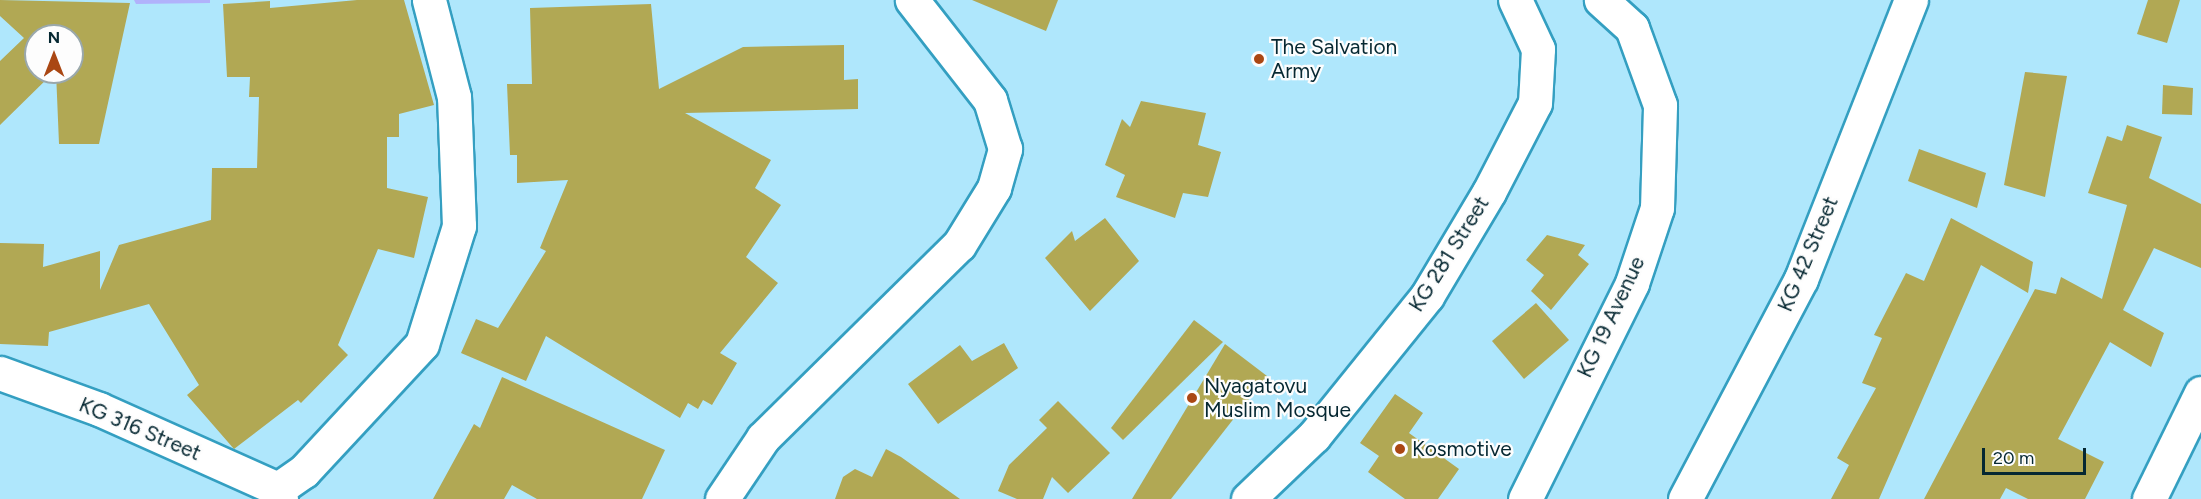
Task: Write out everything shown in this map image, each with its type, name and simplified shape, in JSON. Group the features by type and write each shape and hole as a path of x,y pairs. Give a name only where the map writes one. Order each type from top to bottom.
{"street":[{"path":"279,494 304,471 422,344 459,226 454,97 429,0"},
{"path":"722,499 763,438 959,245 994,188 1005,149 990,100 912,0"},
{"name":"KG 281 Street","path":"1248,499 1314,436 1427,296 1489,192 1535,103 1538,50 1515,0"},
{"name":"KG 19 Avenue","path":"1525,499 1632,283 1656,208 1660,105 1632,28 1601,0"},
{"name":"KG 42 Street","path":"1685,499 1801,279 1906,4"},
{"name":"KG 316 Street","path":"0,373 99,409 279,494"},
{"path":"2150,499 2201,393"}],"shaded area":[{"path":"134,0 210,0 210,3 136,4"}],"building":[{"path":"0,0 130,3 99,144 59,144 56,84 84,84 84,24 24,24 24,38 0,16"},
{"path":"357,0 404,0 434,105 399,114 399,137 387,137 387,188 428,197 414,258 378,249 338,345 348,355 301,403 298,400 234,449 187,395 199,385 149,304 49,332 48,346 0,344 0,243 44,244 43,267 100,251 100,290 119,245 211,220 212,168 257,168 259,97 249,97 250,77 227,77 223,4 270,1 270,8"},
{"path":"972,0 1058,0 1046,31"},
{"path":"2148,0 2180,0 2167,43 2137,34"},
{"path":"651,4 659,89 743,47 844,45 844,80 858,79 858,109 685,113 771,160 755,188 781,205 746,257 778,283 720,353 737,363 712,405 703,400 698,409 688,403 680,418 546,336 526,381 461,353 476,319 498,328 546,251 540,248 568,180 517,183 517,155 510,155 507,84 532,84 530,8"},
{"path":"24,38 24,84 42,84 0,125 0,61"},
{"path":"2025,72 2067,76 2045,197 2004,185"},
{"path":"2163,85 2193,88 2192,115 2162,114"},
{"path":"1141,101 1206,113 1198,145 1221,152 1208,197 1183,193 1175,218 1116,197 1125,175 1105,165 1122,119 1130,127"},
{"path":"2127,125 2162,137 2149,178 2201,204 2201,268 2154,248 2123,310 2164,333 2151,367 2110,342 2058,439 2104,462 2085,499 2028,499 2006,488 2000,499 1924,499 2035,289 2056,294 2061,277 2102,299 2127,205 2088,193 2107,136 2122,141"},
{"path":"1919,149 1986,173 1977,208 1908,181"},
{"path":"1105,218 1139,261 1090,311 1045,258 1072,231 1075,241"},
{"path":"1951,218 2033,262 2028,293 1981,265 1879,499 1831,499 1849,465 1837,458 1876,388 1862,383 1882,338 1874,335 1906,273 1924,281"},
{"path":"1547,235 1585,245 1578,255 1589,264 1551,310 1531,291 1544,275 1526,260"},
{"path":"1536,303 1569,340 1524,379 1492,341"},
{"path":"1194,320 1223,342 1123,440 1111,428"},
{"path":"1004,343 1018,368 938,424 908,384 960,345 972,361"},
{"path":"1225,344 1267,376 1171,499 1132,499"},
{"path":"502,377 665,450 642,499 537,499 512,485 504,499 433,499 474,424 480,428"},
{"name":"Kosmotive","path":"1395,394 1423,413 1409,433 1459,469 1438,499 1405,499 1368,472 1379,456 1360,443"},
{"path":"1058,401 1110,453 1068,493 1052,477 1043,499 1017,499 998,491 1009,465 1047,428 1039,420"},
{"path":"886,449 960,499 835,499 843,477 855,469 872,477"}],"place":[{"name":"The Salvation Army","path":"1259,59"},
{"name":"Nyagatovu Muslim Mosque","path":"1192,398"},
{"name":"Kosmotive","path":"1400,449"}]}
